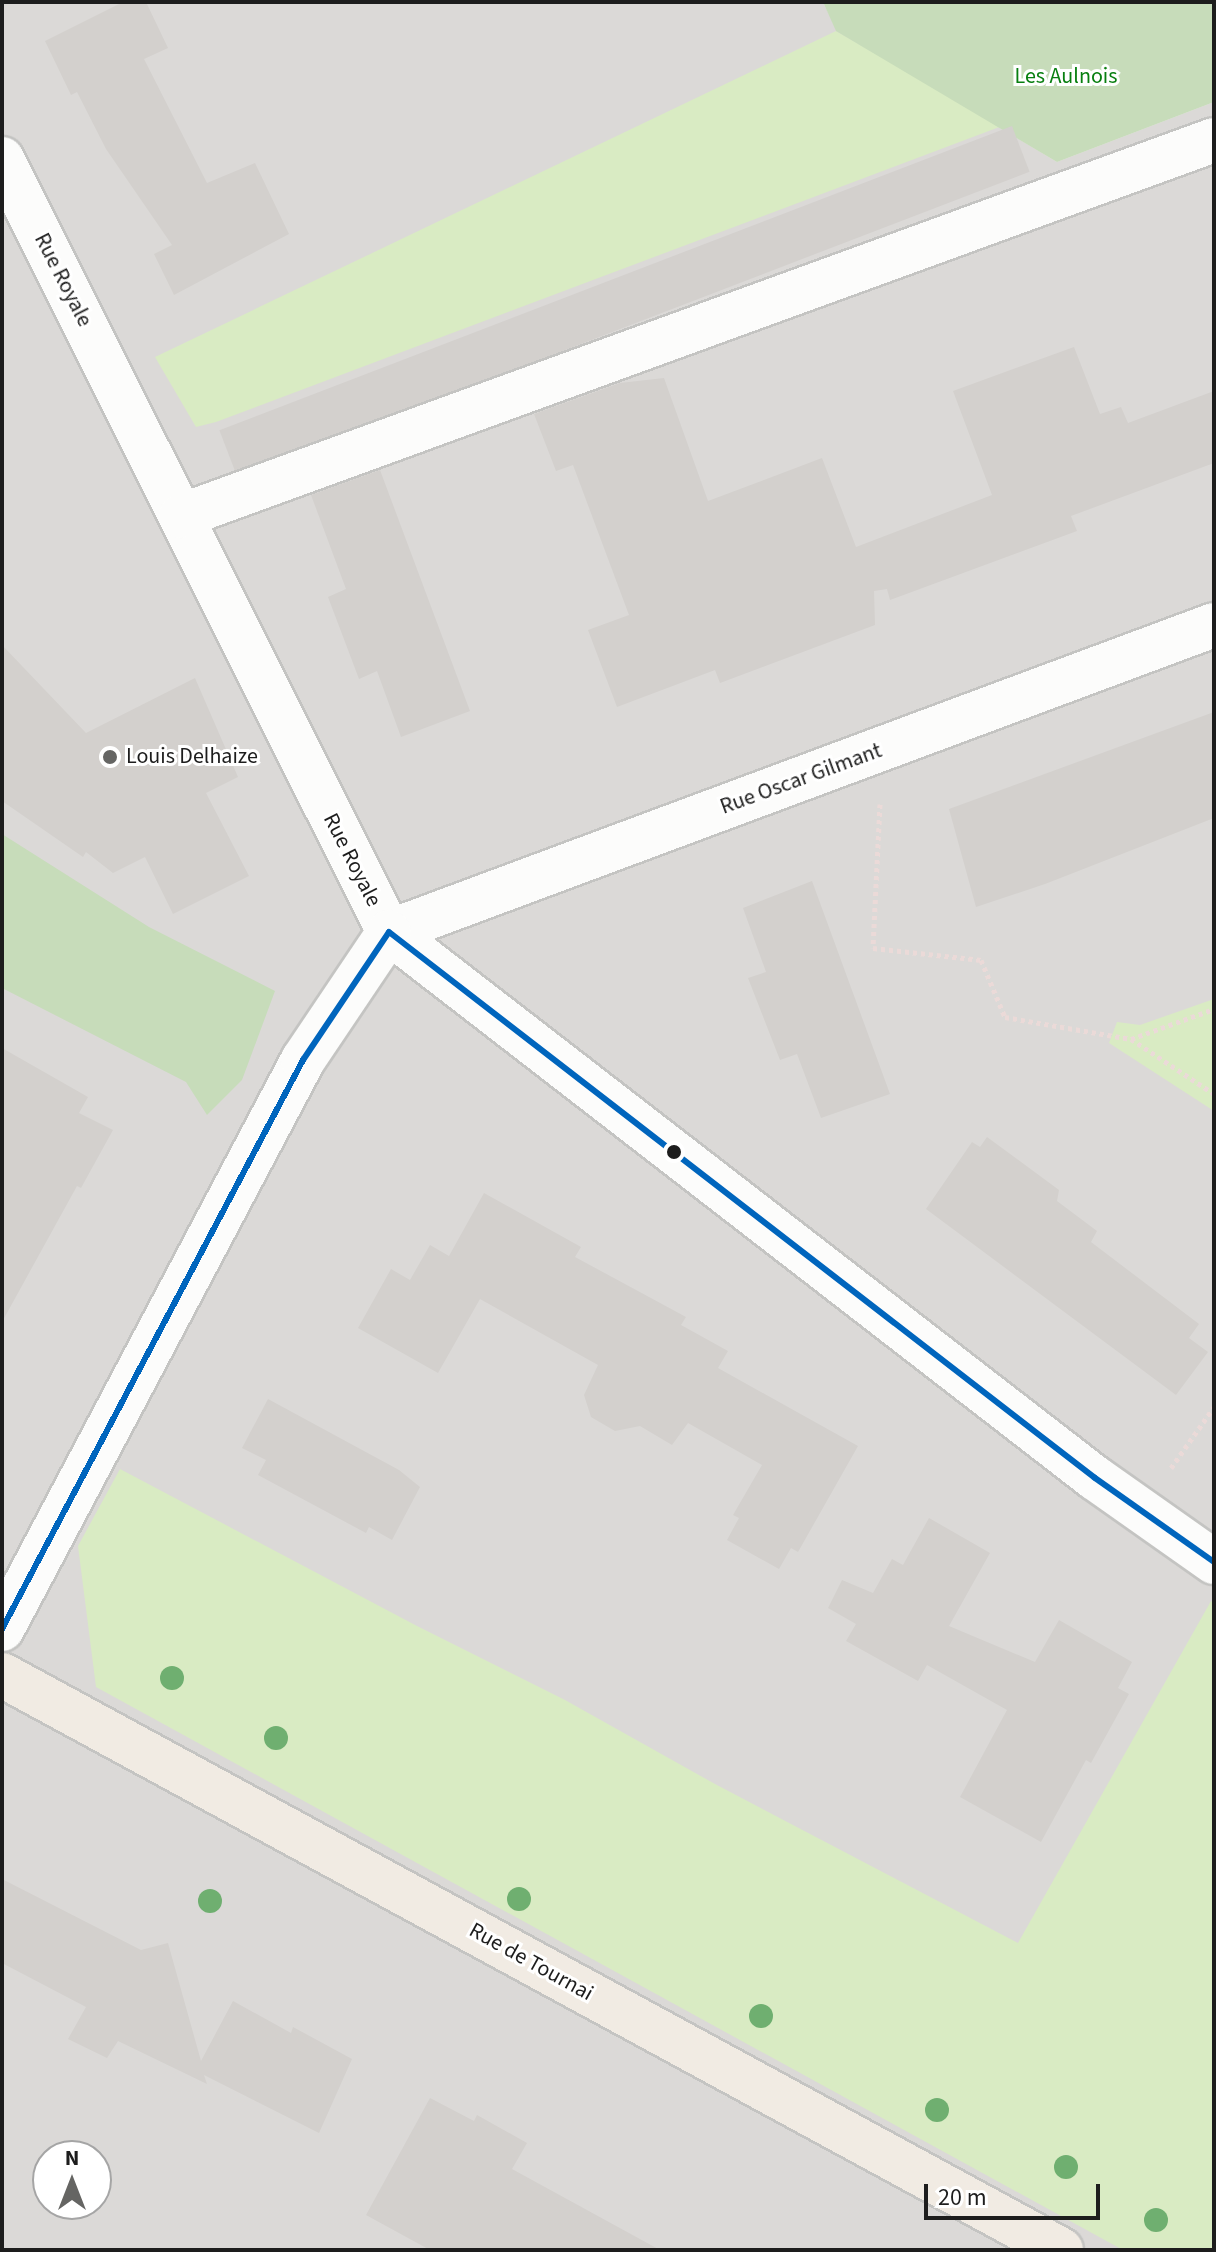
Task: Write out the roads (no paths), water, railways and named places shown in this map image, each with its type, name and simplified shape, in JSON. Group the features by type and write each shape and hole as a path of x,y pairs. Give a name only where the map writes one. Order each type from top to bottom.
{"main road":[{"name":"Rue de Tournai","path":"2,1675 1061,2250"}],"street":[{"path":"181,516 1214,140"},
{"name":"Rue Royale","path":"2,159 389,932 1141,1510 1214,1562"},
{"name":"Rue Oscar Gilmant","path":"389,932 1214,625"},
{"path":"2,1629 303,1060 389,932"}],"place":[{"name":"Louis Delhaize","path":"110,757"}],"park label":[{"name":"Les Aulnois","path":"1066,77"}]}
